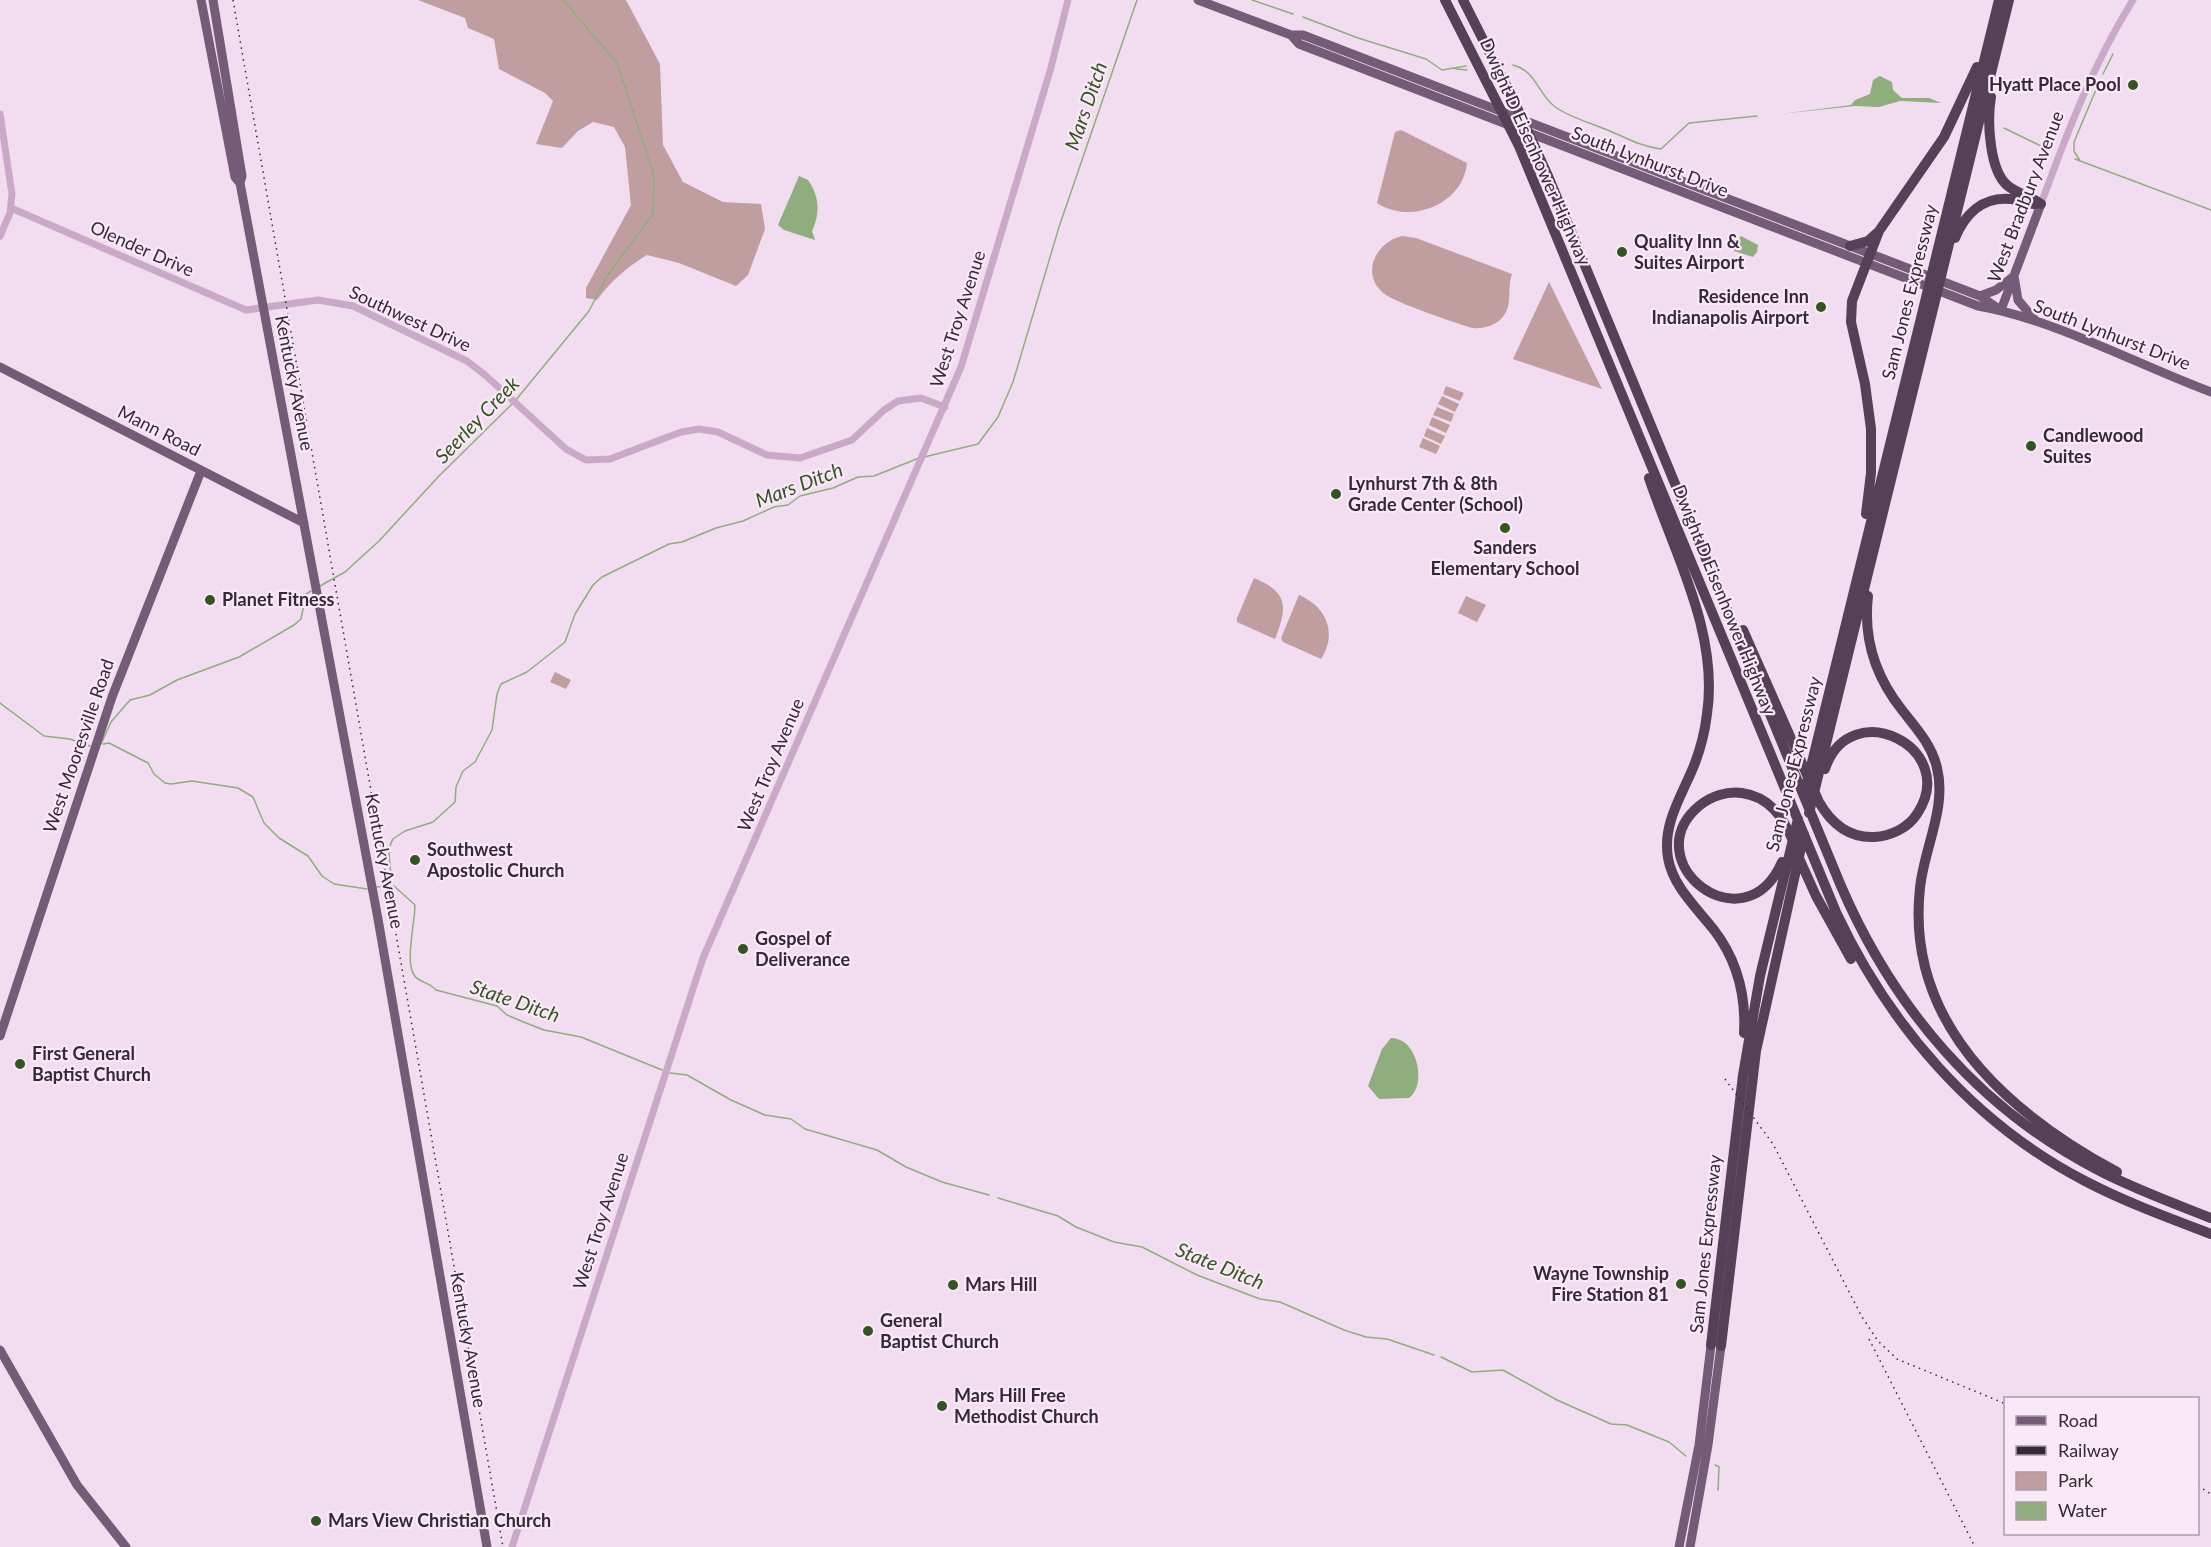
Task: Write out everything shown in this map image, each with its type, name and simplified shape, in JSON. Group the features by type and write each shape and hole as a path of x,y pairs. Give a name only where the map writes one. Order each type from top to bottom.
{"highway":[{"name":"Dwight D Eisenhower Highway","path":"1445,0 1519,146 1836,912 1866,971 1942,1073 1995,1121 2030,1148 2103,1190 2211,1234"},
{"name":"Dwight D Eisenhower Highway","path":"1463,0 1533,140 1853,915 1879,964 1909,1009 1964,1073 2035,1132 2098,1170 2211,1218"},
{"name":"Sam Jones Expressway","path":"1939,265 1999,0"},
{"name":"Sam Jones Expressway","path":"1716,1346 1743,1075 1760,976 1786,857 2008,0"},
{"path":"1850,246 1868,241 1879,231 1944,137 1990,37"},
{"path":"1996,52 1989,116 1998,172 2008,186 2041,204"},
{"path":"1939,265 1961,225 1979,206 2007,198 2041,204"},
{"path":"1859,570 1869,492 1871,447 1868,404 1851,311 1858,283 1870,259 1879,231"},
{"name":"Sam Jones Expressway","path":"1716,1346 1756,1050 1794,875 1813,796 1822,772 1929,303"},
{"path":"1627,404 1650,481 1697,609 1706,647 1709,684 1704,729 1694,764 1671,820 1667,849 1677,882 1719,936 1735,967 1744,1004 1743,1075"},
{"path":"1877,536 1867,607 1869,645 1882,682 1926,741 1939,775 1939,801 1921,875 1918,920 1924,964 1941,1012 1955,1038 1974,1064 2020,1107 2090,1157 2185,1208"},
{"path":"1698,537 1717,570 1819,802 1832,820 1841,828 1859,836 1887,835 1912,820 1922,807 1927,791 1924,768 1916,753 1902,740 1883,733 1866,732 1845,741 1830,757 1822,772"},
{"path":"1786,857 1774,878 1760,891 1743,897 1724,898 1706,891 1689,876 1682,861 1680,841 1691,814 1714,797 1730,793 1745,794 1769,804 1785,823 1816,896 1851,958 1872,992 1889,1004"}],"main road":[{"name":"Kentucky Avenue","path":"201,0 235,177 240,183 370,878 487,1547"},
{"name":"Kentucky Avenue","path":"213,0 243,176 240,183"},
{"name":"South Lynhurst Drive","path":"1198,0 1291,35 1303,35 1850,246 1870,259 1978,306 2001,310 2037,323 2211,392"},
{"name":"South Lynhurst Drive","path":"1291,35 1299,44 1541,138 1870,259 1980,296 2001,310"},
{"name":"West Bradbury Avenue","path":"2001,310 2041,204"},
{"path":"1980,296 1996,290 2014,276 2018,300 2037,323"},
{"name":"Mann Road","path":"0,367 304,523"},
{"name":"West Mooresville Road","path":"0,1036 112,697 201,471"},
{"name":"Sam Jones Expressway","path":"1679,1547 1716,1346"},
{"name":"Sam Jones Expressway","path":"1690,1547 1707,1456 1716,1346"},
{"path":"0,1350 77,1485 126,1547"}],"street":[{"name":"West Troy Avenue","path":"512,1547 703,958 945,407 976,320 1050,71 1068,0"},
{"name":"West Bradbury Avenue","path":"2041,204 2083,94 2105,48 2133,0"},
{"path":"0,114 12,194 11,208 0,236"},
{"name":"Olender Drive","path":"11,208 246,310 263,308"},
{"name":"Southwest Drive","path":"263,308 318,300 348,304 460,357 482,372 570,453 583,459 598,461 615,458 687,430 699,429 718,432 765,455 800,458 852,440 884,410 898,401 921,398 945,407"}],"green space":[{"path":"418,0 626,0 660,64 663,145 683,182 723,202 761,204 765,229 748,275 736,286 679,263 647,255 620,275 597,300 586,298 586,288 631,205 625,147 614,127 593,122 578,131 562,148 536,144 553,101 545,93 499,69 494,39 468,28 465,18"},
{"path":"1401,130 1467,163 1463,178 1456,190 1433,207 1404,212 1377,203 1395,132"},
{"path":"1402,236 1416,238 1512,274 1509,304 1504,316 1490,326 1473,328 1414,308 1386,295 1373,279 1374,261 1384,245"},
{"path":"1549,282 1602,389 1513,359"},
{"path":"1446,386 1464,393 1460,401 1443,394"},
{"path":"1442,396 1459,404 1455,412 1438,404"},
{"path":"1437,407 1454,414 1451,422 1433,415"},
{"path":"1432,417 1450,425 1446,433 1429,425"},
{"path":"1427,428 1445,436 1441,444 1424,436"},
{"path":"1423,438 1440,446 1436,454 1419,447"},
{"path":"1254,578 1273,589 1282,602 1282,618 1275,639 1237,622"},
{"path":"1299,595 1316,606 1326,621 1329,640 1321,659 1283,642 1281,638"},
{"path":"1466,596 1486,605 1477,622 1458,613"},
{"path":"555,672 571,680 566,689 550,682"}],"water":[{"path":"1880,76 1892,82 1893,90 1902,98 1929,98 1941,103 1900,101 1879,107 1855,106 1780,114 1851,105 1855,100 1870,94 1873,80"},
{"path":"799,176 808,180 817,199 818,206 812,231 815,240 784,230 778,225"},
{"path":"1741,236 1758,245 1753,257 1734,251 1734,244"},
{"path":"1391,1038 1400,1040 1408,1046 1417,1063 1418,1083 1415,1092 1409,1098 1379,1099 1368,1086 1382,1049"}],"waterway":[{"name":"Seerley Creek","path":"515,401 589,311 607,276 653,214 654,176 617,63 563,0"},
{"name":"Mars Ditch","path":"924,457 978,444 998,417 1013,382 1059,227 1137,0"},
{"path":"1252,0 1293,14"},
{"path":"1303,17 1358,38 1426,59 1442,70 1466,66"},
{"path":"2103,74 2113,54"},
{"path":"1513,65 1527,72 1548,100 1560,110 1653,148 1661,149 1689,123 1757,116"},
{"path":"1456,69 1467,70"},
{"path":"2080,161 2074,151 2074,142 2098,85"},
{"path":"2004,128 2045,148"},
{"path":"2075,159 2211,210"},
{"name":"Seerley Creek","path":"320,586 345,572 379,541 439,476 512,404"},
{"name":"Mars Ditch","path":"390,886 389,850 393,839 405,831 433,822 455,802 456,787 463,771 475,762 492,730 497,694 501,684 527,672 565,642 575,614 593,585 602,577 669,544 682,542 716,528 743,521 774,507 788,505 800,496 833,488 858,477 874,476 919,458"},
{"name":"Seerley Creek","path":"101,744 111,722 130,700 150,695 177,680 239,657 294,625 301,619 306,594 311,591"},
{"name":"State Ditch","path":"0,703 44,736 70,739 90,746"},
{"name":"State Ditch","path":"103,744 109,743 148,763 154,774 165,783 192,781 238,788 253,797 264,823 279,838 308,856 322,876 334,884 367,889"},
{"name":"State Ditch","path":"375,887 394,886 415,905 410,961 411,969 419,980 436,990 497,1006 507,1015 544,1030 581,1037 662,1070"},
{"name":"State Ditch","path":"670,1073 687,1075 731,1100 765,1115 791,1119 805,1129 877,1150 906,1167 942,1182 989,1195"},
{"name":"State Ditch","path":"998,1198 1058,1216 1076,1227 1114,1242 1142,1247 1197,1275 1260,1299 1280,1302 1344,1330 1366,1337 1387,1339 1434,1355"},
{"name":"State Ditch","path":"1441,1357 1472,1372 1503,1370 1557,1400 1611,1424 1627,1425 1669,1442 1686,1456"},
{"name":"State Ditch","path":"1715,1465 1719,1467 1718,1490"}],"railway":[{"path":"233,0 503,1547"},
{"path":"1725,1079 1773,1144 1862,1317 1878,1341 1897,1359 2004,1403"},
{"path":"1869,1339 1975,1547"},
{"path":"2199,1487 2211,1494"}],"place":[{"name":"Hyatt Place Pool","path":"2133,85"},
{"name":"Quality Inn & Suites Airport","path":"1622,252"},
{"name":"Residence Inn Indianapolis Airport","path":"1821,307"},
{"name":"Candlewood Suites","path":"2031,446"},
{"name":"Lynhurst 7th & 8th Grade Center (School)","path":"1336,494"},
{"name":"Sanders Elementary School","path":"1505,528"},
{"name":"Planet Fitness","path":"210,600"},
{"name":"Southwest Apostolic Church","path":"415,860"},
{"name":"Gospel of Deliverance","path":"743,949"},
{"name":"First General Baptist Church","path":"20,1064"},
{"name":"Wayne Township Fire Station 81","path":"1681,1284"},
{"name":"Mars Hill","path":"953,1285"},
{"name":"General Baptist Church","path":"868,1331"},
{"name":"Mars Hill Free Methodist Church","path":"942,1406"},
{"name":"Mars View Christian Church","path":"316,1521"}]}
